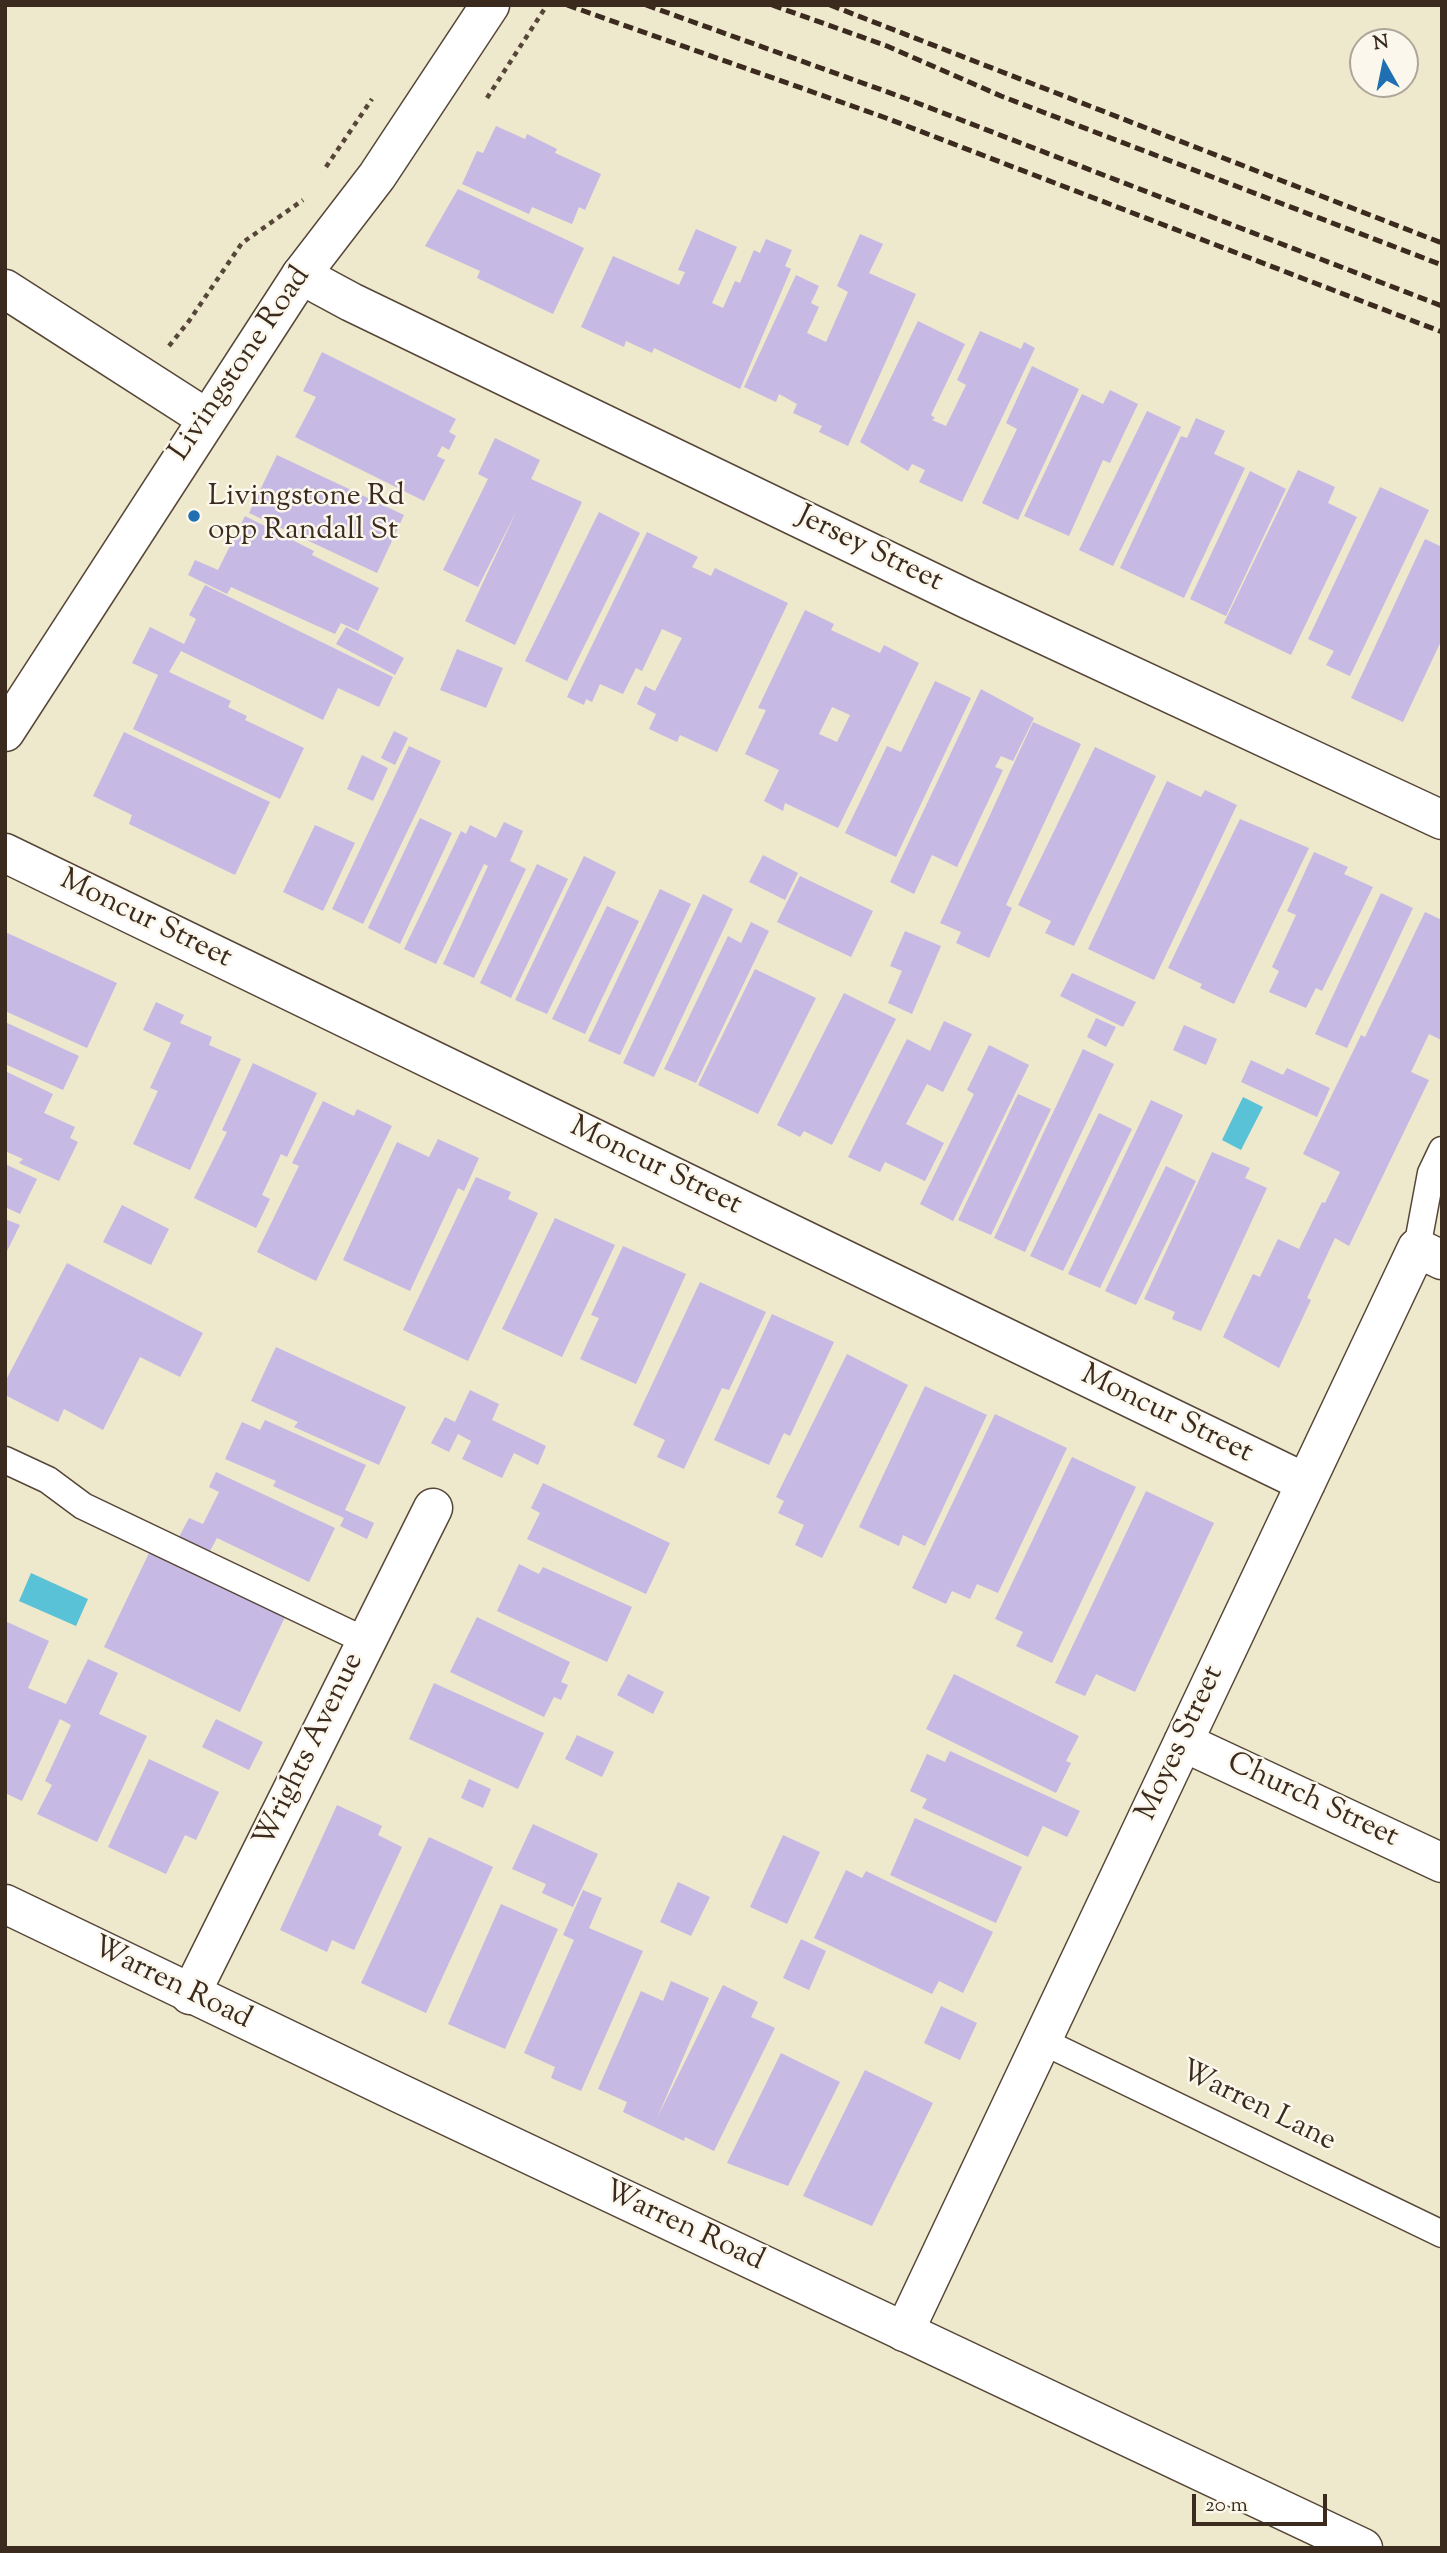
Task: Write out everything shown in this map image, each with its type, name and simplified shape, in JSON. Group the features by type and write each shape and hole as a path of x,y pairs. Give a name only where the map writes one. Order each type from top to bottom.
{"street":[{"name":"Livingstone Road","path":"5,732 301,275 377,176 490,5"},
{"name":"Jersey Street","path":"301,275 342,299 933,582 1442,820"},
{"path":"5,289 206,418"},
{"name":"Moncur Street","path":"5,853 1306,1483"},
{"name":"Moyes Street","path":"904,2332 1306,1483 1429,1254"},
{"name":"Wrights Avenue","path":"190,1994 433,1508"},
{"name":"Church Street","path":"1183,1742 1442,1863"},
{"name":"Warren Road","path":"5,1904 904,2332 1316,2538 1363,2548"}],"lane":[{"name":"Moyes Street","path":"1429,1254 1431,1173 1442,1150"},
{"path":"5,1460 48,1480 83,1506 366,1641"},
{"name":"Warren Lane","path":"1042,2041 1442,2234"}],"path":[{"path":"487,98 547,5"},
{"path":"320,176 377,93"},
{"path":"145,379 242,243 307,197"}],"water":[{"path":"1243,1097 1263,1107 1241,1150 1222,1140"},
{"path":"31,1573 88,1599 76,1626 19,1601"}],"building":[{"path":"496,126 525,139 527,134 557,149 555,153 601,174 585,210 579,207 572,224 532,207 529,214 462,184 477,151 483,153"},
{"path":"458,189 584,248 553,314 477,278 480,271 425,246"},
{"path":"696,229 737,247 712,303 723,308 735,281 740,283 754,250 760,253 766,239 792,250 785,266 791,269 740,389 654,348 652,353 626,341 624,347 581,327 613,256 679,285 685,272 678,270"},
{"path":"860,234 883,244 869,273 916,294 848,446 819,432 822,426 793,413 797,404 779,394 776,402 744,387 796,275 819,286 811,303 819,307 807,333 826,342 848,292 837,286"},
{"path":"918,321 965,344 931,415 935,418 932,420 946,426 966,385 957,380 980,331 1021,349 1024,342 1035,348 962,502 919,482 925,470 912,464 908,471 860,442"},
{"path":"322,352 456,419 449,432 456,436 449,450 442,446 437,456 445,460 424,501 295,437 316,397 303,391"},
{"path":"1032,366 1079,389 1018,520 982,503 1017,429 1006,423"},
{"path":"1110,390 1138,404 1110,463 1103,460 1069,536 1024,516 1082,394 1103,404"},
{"path":"1147,411 1181,427 1113,566 1079,550"},
{"path":"1196,418 1225,431 1214,454 1245,468 1184,598 1120,568 1181,436 1187,438"},
{"path":"495,438 540,460 531,479 582,502 515,645 465,621 517,510 478,587 443,570 488,479 478,474"},
{"path":"277,455 404,515 377,573 249,513"},
{"path":"1298,470 1335,487 1328,503 1357,517 1291,655 1224,623"},
{"path":"1250,471 1286,489 1226,616 1190,599"},
{"path":"1380,487 1429,510 1350,676 1326,665 1334,651 1308,639"},
{"path":"599,512 640,533 567,681 525,661"},
{"path":"245,516 314,551 312,555 379,588 358,631 341,623 335,634 231,587 227,594 188,575 195,560 218,570"},
{"path":"647,532 698,557 692,567 711,576 715,568 788,603 717,752 680,735 677,742 649,729 656,714 637,704 645,686 655,691 682,638 662,629 642,671 636,668 623,694 600,684 592,702 586,699 584,705 567,697"},
{"path":"1425,539 1442,547 1442,639 1403,722 1351,698"},
{"path":"205,585 393,677 379,707 338,688 323,720 181,651 169,672 231,701 228,707 247,716 245,720 304,748 280,799 133,729 158,675 132,663 150,627 184,644 196,619 189,615"},
{"path":"805,610 834,624 831,630 880,653 884,645 919,663 838,828 785,803 783,811 764,801 779,770 745,754 766,710 758,708","holes":["832,707 850,715 837,742 819,734"]},
{"path":"346,627 404,658 395,675 336,644"},
{"path":"457,649 503,668 486,708 440,690"},
{"path":"935,681 971,698 896,857 845,833 887,746 901,752"},
{"path":"981,689 1034,718 1013,761 1001,756 995,767 1003,770 957,867 932,855 914,894 890,882"},
{"path":"1033,722 1081,744 1006,905 1012,908 989,958 956,943 961,932 940,923"},
{"path":"394,731 408,738 395,765 381,758"},
{"path":"124,732 270,802 235,875 129,824 132,815 93,796"},
{"path":"409,746 441,761 363,924 332,909"},
{"path":"1095,747 1156,776 1074,946 1045,933 1051,921 1018,905"},
{"path":"362,755 388,768 373,801 347,789"},
{"path":"1167,781 1201,797 1205,790 1237,805 1154,980 1088,949"},
{"path":"420,818 452,833 400,944 368,928"},
{"path":"1240,819 1309,848 1234,1004 1200,988 1202,984 1168,968"},
{"path":"504,822 523,831 510,861 526,869 474,978 443,964 488,866 484,864 436,964 404,949 461,831 466,834 470,825 496,838"},
{"path":"315,825 355,843 323,911 283,892"},
{"path":"1314,852 1348,867 1344,874 1373,887 1322,991 1316,988 1306,1008 1269,992 1279,971 1272,967 1296,915 1287,911"},
{"path":"763,855 798,873 785,900 749,882"},
{"path":"584,856 616,872 547,1014 515,1000"},
{"path":"537,864 568,879 511,998 480,983"},
{"path":"800,876 873,911 851,957 777,922"},
{"path":"660,889 691,904 620,1055 588,1041"},
{"path":"1381,893 1413,908 1347,1048 1315,1034"},
{"path":"703,894 733,909 654,1077 623,1063"},
{"path":"607,906 639,921 585,1034 552,1019"},
{"path":"1425,912 1442,920 1442,1037 1441,1040 1429,1034 1411,1072 1429,1080 1349,1246 1335,1238 1307,1298 1311,1300 1279,1368 1223,1337 1253,1274 1260,1277 1278,1239 1299,1249 1340,1172 1303,1154 1361,1035 1365,1037"},
{"path":"751,922 769,931 696,1083 664,1069 728,936 741,943"},
{"path":"905,931 941,946 912,1014 888,1003 902,971 890,966"},
{"path":"5,932 117,983 87,1048 5,1011"},
{"path":"755,969 816,998 758,1114 698,1085"},
{"path":"1072,973 1136,1002 1123,1027 1060,996"},
{"path":"844,993 896,1019 832,1145 804,1131 800,1137 777,1125"},
{"path":"156,1002 184,1015 180,1023 212,1037 209,1045 241,1059 190,1170 133,1144 158,1091 150,1088 171,1043 143,1030"},
{"path":"1096,1018 1116,1027 1106,1047 1087,1037"},
{"path":"944,1021 972,1034 943,1092 927,1084 906,1124 944,1143 925,1181 885,1162 880,1172 848,1157 907,1039 930,1051"},
{"path":"5,1022 79,1056 63,1090 5,1064"},
{"path":"1184,1025 1217,1039 1206,1065 1173,1050"},
{"path":"989,1045 1029,1065 953,1221 920,1204 974,1094 967,1090"},
{"path":"1083,1049 1114,1064 1025,1252 994,1238"},
{"path":"1251,1060 1283,1075 1287,1068 1330,1088 1317,1117 1241,1082"},
{"path":"253,1063 317,1093 287,1157 281,1154 262,1195 270,1199 256,1228 194,1198 227,1132 222,1130"},
{"path":"5,1071 53,1094 44,1113 75,1127 70,1138 78,1142 59,1181 19,1163 23,1159 5,1151"},
{"path":"1018,1094 1051,1109 991,1235 958,1220"},
{"path":"1151,1100 1183,1115 1100,1288 1068,1274"},
{"path":"323,1101 354,1116 357,1109 392,1126 316,1281 257,1252 299,1166 292,1163"},
{"path":"1099,1113 1132,1129 1063,1271 1030,1256"},
{"path":"438,1139 479,1158 464,1191 458,1188 410,1291 343,1260 397,1142 429,1157"},
{"path":"1212,1152 1250,1168 1245,1178 1267,1188 1201,1331 1172,1319 1175,1312 1144,1299"},
{"path":"5,1164 37,1179 20,1214 5,1207"},
{"path":"1166,1166 1196,1181 1136,1305 1105,1291"},
{"path":"476,1177 511,1192 508,1199 538,1213 468,1361 403,1330"},
{"path":"122,1205 169,1229 151,1265 103,1242"},
{"path":"555,1218 615,1245 562,1357 502,1329"},
{"path":"5,1219 20,1225 5,1255"},
{"path":"623,1246 686,1274 636,1384 580,1359 599,1318 591,1315"},
{"path":"67,1263 203,1333 180,1377 140,1357 103,1430 64,1409 58,1422 5,1395 5,1382"},
{"path":"700,1282 766,1312 729,1390 722,1388 684,1469 657,1457 665,1440 633,1425"},
{"path":"772,1314 834,1342 790,1436 784,1433 769,1465 714,1440"},
{"path":"276,1347 406,1407 379,1465 294,1427 298,1422 251,1401"},
{"path":"847,1354 908,1385 822,1558 795,1545 804,1525 778,1513 784,1501 776,1497"},
{"path":"925,1386 987,1415 925,1546 903,1535 899,1546 859,1527"},
{"path":"470,1390 499,1404 492,1420 546,1446 538,1465 514,1453 502,1478 462,1459 471,1441 458,1434 449,1452 431,1443 445,1417 455,1422"},
{"path":"995,1414 1067,1448 998,1593 977,1584 970,1599 952,1591 946,1604 912,1588"},
{"path":"265,1420 366,1465 345,1510 374,1523 367,1539 340,1526 344,1518 273,1486 276,1481 225,1459 242,1422 260,1430"},
{"path":"1072,1457 1136,1487 1052,1663 1016,1646 1023,1632 995,1619"},
{"path":"216,1472 335,1528 309,1582 217,1538 210,1551 179,1537 189,1518 203,1524 219,1492 209,1487"},
{"path":"543,1483 670,1543 646,1594 527,1539 540,1513 531,1508"},
{"path":"1146,1491 1214,1523 1135,1692 1096,1674 1085,1696 1055,1683"},
{"path":"149,1553 285,1617 240,1712 104,1647"},
{"path":"519,1564 539,1574 543,1567 632,1607 607,1662 497,1611"},
{"path":"477,1617 570,1662 561,1682 568,1685 561,1700 554,1697 544,1717 450,1672"},
{"path":"5,1621 49,1641 28,1688 66,1704 88,1659 118,1673 99,1714 147,1736 97,1842 37,1814 52,1785 45,1781 71,1725 60,1719 22,1801 5,1793"},
{"path":"628,1674 664,1692 653,1714 617,1695"},
{"path":"954,1674 1079,1736 1066,1761 1071,1763 1056,1793 926,1729"},
{"path":"434,1683 544,1733 518,1789 409,1739"},
{"path":"216,1719 263,1742 249,1770 202,1747"},
{"path":"577,1735 614,1752 602,1777 565,1759"},
{"path":"950,1751 1080,1811 1067,1837 1043,1826 1028,1857 922,1808 927,1799 910,1791 927,1754 945,1762"},
{"path":"149,1759 219,1792 196,1840 185,1835 166,1874 108,1847"},
{"path":"469,1779 491,1789 483,1808 461,1798"},
{"path":"337,1805 382,1826 378,1835 402,1847 354,1950 332,1940 327,1952 280,1930"},
{"path":"915,1818 1022,1867 996,1923 890,1875"},
{"path":"533,1824 598,1854 573,1907 542,1893 546,1884 512,1869"},
{"path":"783,1835 820,1852 787,1924 750,1907"},
{"path":"429,1837 493,1867 426,2013 361,1983"},
{"path":"846,1870 862,1878 866,1871 993,1932 963,1993 939,1981 932,1994 814,1938"},
{"path":"678,1882 710,1897 691,1936 660,1922"},
{"path":"583,1890 602,1898 589,1928 643,1951 581,2091 551,2078 555,2067 524,2053 574,1940 563,1935"},
{"path":"501,1904 558,1929 505,2049 448,2024"},
{"path":"801,1939 826,1951 809,1990 783,1978"},
{"path":"671,1981 709,1998 657,2118 723,1985 758,2002 751,2017 775,2028 714,2151 685,2137 684,2141 623,2112 627,2102 598,2089 641,1991 663,2001"},
{"path":"941,2006 977,2023 960,2060 924,2043"},
{"path":"781,2053 840,2082 788,2186 727,2163"},
{"path":"865,2070 933,2103 872,2226 803,2196"}],"railway":[{"path":"567,5 886,118 1442,332"},
{"path":"646,5 907,99 1442,306"},
{"path":"772,5 887,46 1001,96 1442,265"},
{"path":"830,5 1442,243"}],"place":[{"name":"Livingstone Rd opp Randall St","path":"194,516"}]}
